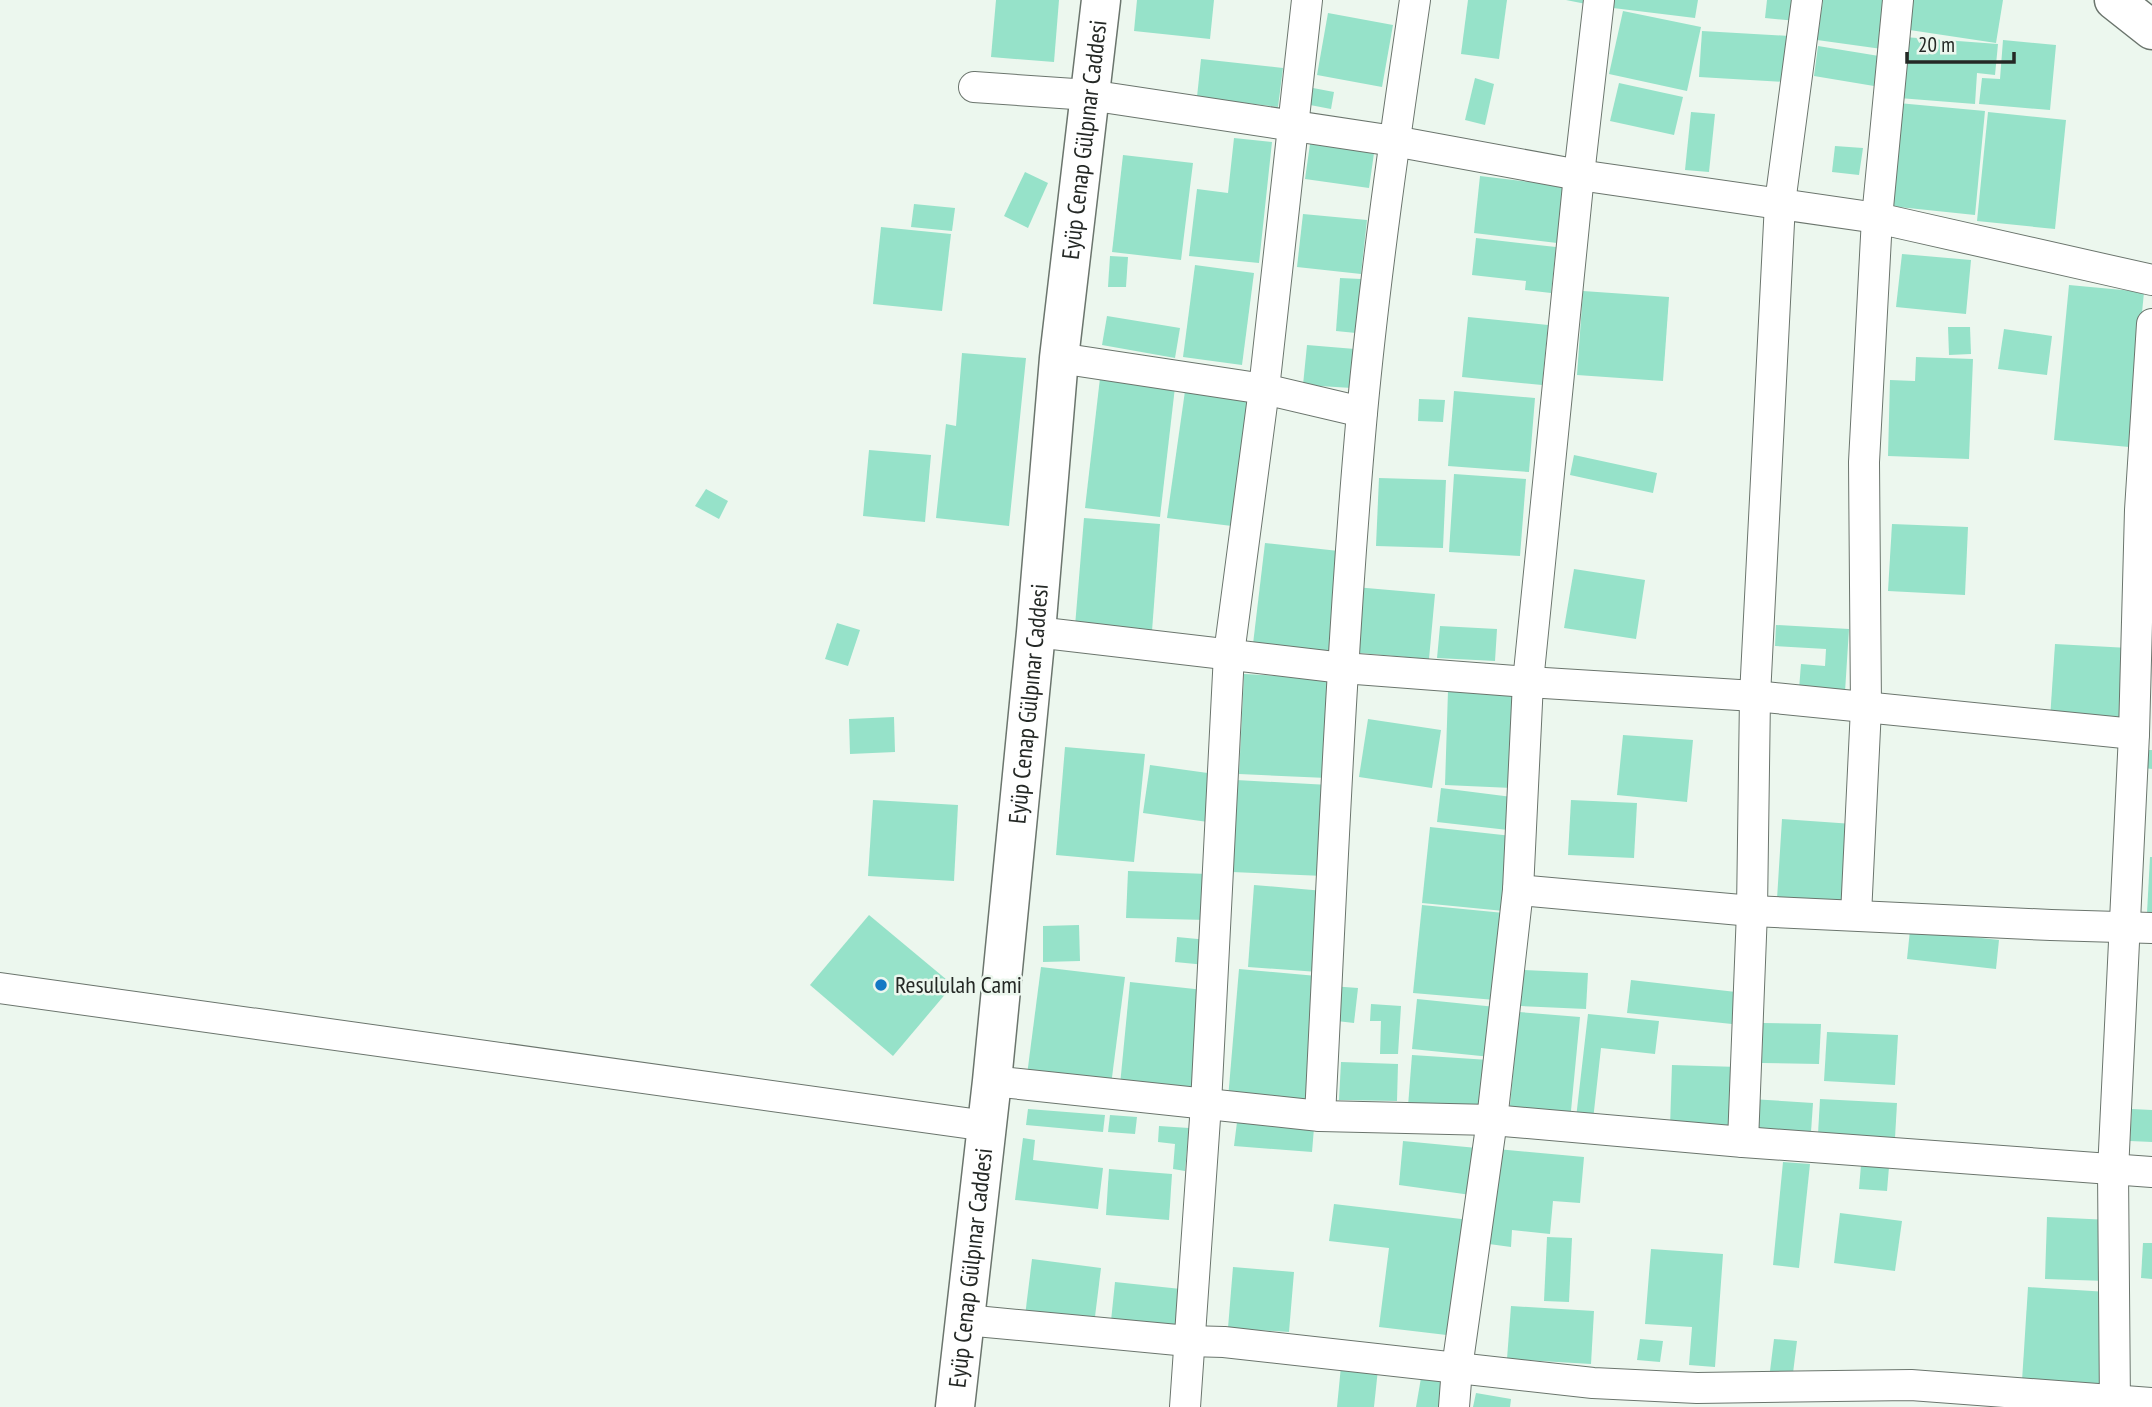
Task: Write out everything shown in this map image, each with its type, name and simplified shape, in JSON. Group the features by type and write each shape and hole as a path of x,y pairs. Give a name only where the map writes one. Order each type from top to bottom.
{"street":[{"name":"Eyüp Cenap Gülpınar Caddesi","path":"955,1407 992,1082 1036,632 1059,358 1101,0"},
{"path":"1185,1407 1206,1104 1229,654 1264,389 1307,0"},
{"path":"1320,1116 1343,668 1362,412 1394,141 1415,0"},
{"path":"1454,1407 1457,1368 1492,1120 1518,890 1528,682 1579,175 1600,0"},
{"path":"1743,1142 1752,911 1755,696 1780,203 1807,0"},
{"path":"1856,915 1866,708 1864,461 1877,218 1898,0"},
{"path":"2114,0 2152,30"},
{"path":"974,87 1089,95 1394,141 1579,175 1877,218 2152,280"},
{"path":"2115,1403 2113,1171 2138,927 2134,734 2140,510 2152,324"},
{"path":"1059,358 1264,389 1362,412"},
{"path":"1036,632 1343,668 1755,696 2134,734"},
{"path":"1518,890 1752,911 2138,927"},
{"path":"0,988 987,1126"},
{"path":"992,1082 1320,1116 1492,1120 1743,1142 2152,1172"},
{"path":"965,1320 1224,1342 1593,1384 1697,1388 1911,1385 2115,1403 2152,1403"}],"building":[{"path":"996,0 1059,0 1054,62 991,57"},
{"path":"1137,0 1214,0 1210,39 1134,31"},
{"path":"1468,0 1507,0 1499,59 1461,54"},
{"path":"1566,0 1586,0 1586,4"},
{"path":"1614,0 1698,0 1695,18 1613,8"},
{"path":"1767,0 1799,0 1797,21 1765,18"},
{"path":"1823,0 1889,0 1882,49 1817,40"},
{"path":"1908,0 2003,0 1996,43 1903,29"},
{"path":"1623,11 1701,27 1687,91 1609,74"},
{"path":"1328,13 1393,25 1382,87 1317,75"},
{"path":"1702,31 1789,36 1786,82 1699,77"},
{"path":"1904,37 1998,44 1995,75 1977,73 1975,104 1899,98"},
{"path":"2003,40 2056,45 2050,110 1979,104 1982,78 2000,79"},
{"path":"1818,46 1879,56 1874,86 1814,76"},
{"path":"1201,59 1283,68 1278,107 1197,97"},
{"path":"1475,78 1494,84 1485,125 1465,120"},
{"path":"1619,83 1683,97 1674,135 1610,121"},
{"path":"1313,88 1334,92 1331,109 1310,105"},
{"path":"1898,103 1985,111 1975,215 1889,206"},
{"path":"1691,112 1715,114 1709,172 1685,170"},
{"path":"1988,112 2066,120 2055,229 1977,221"},
{"path":"1234,138 1272,142 1259,263 1189,256 1197,189 1228,193"},
{"path":"1310,144 1374,153 1369,188 1305,179"},
{"path":"1835,146 1863,148 1859,175 1832,172"},
{"path":"1123,155 1193,163 1181,260 1112,252"},
{"path":"1025,172 1048,183 1028,228 1004,216"},
{"path":"1480,176 1564,186 1557,243 1474,233"},
{"path":"914,204 955,208 952,231 911,227"},
{"path":"1303,214 1367,220 1361,274 1297,267"},
{"path":"881,227 951,234 942,311 873,304"},
{"path":"1476,238 1556,247 1551,293 1525,290 1526,281 1472,275"},
{"path":"1902,254 1971,260 1966,314 1896,307"},
{"path":"1110,256 1128,257 1126,287 1108,287"},
{"path":"1195,265 1254,273 1242,365 1183,357"},
{"path":"1340,278 1361,279 1356,333 1336,331"},
{"path":"2069,285 2144,292 2129,447 2054,440"},
{"path":"1583,291 1669,297 1663,381 1577,375"},
{"path":"1107,316 1180,328 1175,358 1102,345"},
{"path":"1468,317 1548,325 1542,385 1462,377"},
{"path":"1948,327 1970,327 1971,354 1949,355"},
{"path":"2004,329 2052,336 2047,375 1998,369"},
{"path":"1307,345 1355,349 1352,388 1303,385"},
{"path":"962,353 1026,358 1009,526 936,518 946,424 956,426"},
{"path":"1916,357 1973,359 1969,459 1888,456 1890,380 1915,381"},
{"path":"1100,378 1175,387 1160,517 1085,508"},
{"path":"1185,391 1257,400 1240,527 1167,518"},
{"path":"1454,391 1535,398 1529,472 1448,466"},
{"path":"1419,399 1445,400 1443,422 1418,421"},
{"path":"869,450 931,455 925,522 863,516"},
{"path":"1574,455 1657,473 1653,493 1570,475"},
{"path":"1454,474 1526,479 1520,556 1449,552"},
{"path":"1379,478 1446,480 1443,548 1376,546"},
{"path":"706,489 728,501 719,519 695,506"},
{"path":"1084,518 1160,524 1152,631 1075,626"},
{"path":"1892,524 1968,527 1965,595 1888,591"},
{"path":"1265,543 1348,552 1335,653 1253,644"},
{"path":"1574,569 1645,580 1636,639 1564,628"},
{"path":"1355,587 1435,594 1429,659 1348,652"},
{"path":"837,623 860,630 848,666 825,659"},
{"path":"1776,625 1849,629 1845,692 1799,689 1801,664 1825,666 1826,649 1775,646"},
{"path":"1440,626 1497,629 1495,661 1437,658"},
{"path":"2055,644 2129,648 2124,723 2050,719"},
{"path":"1244,674 1333,679 1327,778 1239,774"},
{"path":"1448,691 1516,693 1512,788 1445,785"},
{"path":"894,717 895,752 850,754 849,719"},
{"path":"1368,719 1441,730 1432,788 1359,777"},
{"path":"1623,735 1693,740 1687,802 1617,795"},
{"path":"1065,747 1145,754 1134,862 1056,855"},
{"path":"2146,750 2152,750 2152,769 2144,768"},
{"path":"1150,765 1215,774 1208,822 1143,813"},
{"path":"1236,780 1329,785 1324,876 1232,872"},
{"path":"1441,788 1512,797 1508,830 1437,822"},
{"path":"873,800 958,805 954,881 868,876"},
{"path":"1571,800 1637,803 1634,858 1568,855"},
{"path":"1782,819 1853,824 1848,903 1777,899"},
{"path":"1430,827 1512,836 1504,911 1422,903"},
{"path":"2152,857 2152,914 2147,913"},
{"path":"1128,871 1208,874 1207,920 1126,918"},
{"path":"1254,885 1324,891 1318,972 1248,967"},
{"path":"1422,905 1504,913 1495,1000 1413,993"},
{"name":"Resululah Cami","path":"869,915 953,985 893,1056 810,985"},
{"path":"1079,925 1080,961 1043,962 1043,926"},
{"path":"1910,930 1999,940 1996,969 1907,959"},
{"path":"1177,937 1208,940 1206,965 1175,962"},
{"path":"1041,967 1125,977 1111,1085 1027,1075"},
{"path":"1239,969 1317,976 1305,1106 1228,1099"},
{"path":"1522,970 1588,973 1586,1009 1521,1006"},
{"path":"1631,980 1736,992 1732,1024 1627,1013"},
{"path":"1130,982 1204,990 1194,1093 1120,1085"},
{"path":"1331,986 1358,988 1354,1023 1328,1020"},
{"path":"1417,999 1496,1007 1491,1057 1412,1049"},
{"path":"1371,1004 1401,1006 1398,1054 1380,1054 1381,1021 1370,1021"},
{"path":"1519,1012 1580,1017 1570,1121 1509,1115"},
{"path":"1588,1014 1659,1021 1655,1054 1601,1048 1593,1120 1576,1118"},
{"path":"1763,1023 1821,1024 1819,1064 1762,1063"},
{"path":"1827,1032 1898,1035 1895,1085 1824,1081"},
{"path":"1412,1055 1489,1060 1485,1112 1408,1106"},
{"path":"1341,1062 1398,1064 1397,1101 1339,1100"},
{"path":"1672,1065 1739,1067 1737,1130 1670,1127"},
{"path":"1751,1099 1813,1103 1811,1132 1748,1128"},
{"path":"1820,1099 1897,1103 1895,1138 1818,1134"},
{"path":"1028,1109 1105,1115 1103,1132 1026,1125"},
{"path":"2132,1109 2152,1110 2152,1142 2130,1141"},
{"path":"1110,1115 1137,1117 1135,1134 1108,1132"},
{"path":"1237,1122 1314,1128 1312,1152 1234,1146"},
{"path":"1159,1126 1189,1128 1185,1171 1173,1169 1175,1144 1158,1142"},
{"path":"1023,1138 1035,1140 1033,1160 1103,1168 1098,1209 1015,1200"},
{"path":"1403,1141 1477,1148 1471,1195 1399,1185"},
{"path":"1497,1149 1584,1157 1580,1203 1553,1201 1550,1234 1512,1230 1511,1247 1489,1244"},
{"path":"1783,1162 1810,1164 1799,1268 1773,1265"},
{"path":"1861,1165 1889,1167 1887,1191 1859,1189"},
{"path":"1109,1169 1172,1174 1169,1220 1106,1215"},
{"path":"1334,1204 1470,1220 1455,1336 1379,1327 1389,1248 1329,1241"},
{"path":"1840,1213 1902,1221 1895,1271 1834,1263"},
{"path":"2047,1217 2110,1220 2107,1281 2045,1279"},
{"path":"1547,1237 1572,1238 1569,1302 1544,1301"},
{"path":"2143,1243 2152,1243 2152,1279 2141,1278"},
{"path":"1651,1249 1723,1254 1715,1367 1689,1365 1692,1327 1645,1324"},
{"path":"1032,1259 1101,1268 1094,1325 1025,1316"},
{"path":"1233,1267 1294,1272 1289,1332 1228,1328"},
{"path":"1115,1282 1181,1289 1177,1327 1111,1321"},
{"path":"2028,1287 2108,1292 2102,1386 2022,1381"},
{"path":"1511,1306 1594,1311 1591,1364 1507,1359"},
{"path":"1640,1339 1663,1341 1660,1362 1637,1360"},
{"path":"1774,1339 1797,1341 1793,1373 1770,1371"},
{"path":"1341,1366 1378,1369 1374,1407 1337,1407"},
{"path":"1422,1372 1445,1376 1439,1407 1416,1407"},
{"path":"1476,1393 1511,1399 1510,1407 1473,1407"}],"place":[{"name":"Resululah Cami","path":"881,985"}]}
